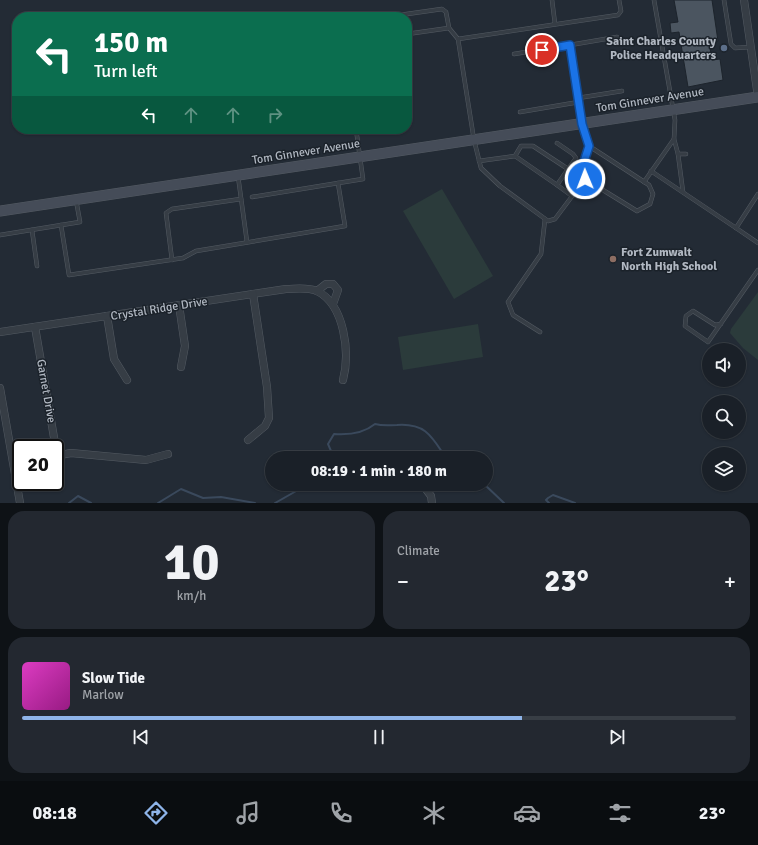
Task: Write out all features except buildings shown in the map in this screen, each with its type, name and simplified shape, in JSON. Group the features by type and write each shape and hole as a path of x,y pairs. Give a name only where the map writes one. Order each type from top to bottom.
{"main road":[{"name":"Tom Ginnever Avenue","path":"0,211 758,97"}],"street":[{"path":"744,0 758,97"},
{"name":"Crystal Ridge Drive","path":"317,292 326,284 333,284 338,290 333,304"},
{"name":"Crystal Ridge Drive","path":"0,332 286,289 308,289 317,292 333,304 340,316 347,366 343,380"},
{"path":"248,440 265,426 269,418 267,387 252,294"},
{"path":"179,305 185,346 181,367"},
{"path":"107,316 114,359 127,380"},
{"name":"Garnet Drive","path":"34,327 53,439"},
{"path":"0,388 12,441"},
{"path":"64,454 71,453 146,460 168,454"},
{"path":"19,491 20,503"},
{"path":"427,491 431,496 432,503"}],"lane":[{"path":"552,0 555,24"},
{"path":"458,39 618,15 621,11 619,0"},
{"path":"654,0 673,110 674,139 678,154 683,192"},
{"path":"724,0 731,44 736,48 751,46"},
{"path":"412,13 442,9 446,12 449,28 458,39 474,140 481,168 500,186 548,221 555,219 585,179"},
{"path":"412,33 449,28"},
{"path":"514,54 617,37"},
{"path":"570,45 582,124 589,146 582,168 585,179 637,211 650,204 653,194 649,185 589,146"},
{"path":"578,98 622,91"},
{"path":"520,112 579,102"},
{"path":"252,197 363,179 357,134"},
{"path":"644,182 674,139"},
{"path":"557,143 573,154 576,158 557,185"},
{"path":"515,156 521,146 533,146 568,169"},
{"path":"678,154 686,154"},
{"path":"479,161 515,156 572,196"},
{"path":"651,172 683,192 758,244"},
{"path":"238,175 247,242"},
{"path":"61,225 69,275 172,260 183,258 196,251 345,226 338,183"},
{"path":"736,228 758,194"},
{"path":"0,235 80,222 76,199"},
{"path":"172,260 166,213 172,209 241,199"},
{"path":"540,332 513,315 508,302 541,254 545,219"},
{"path":"32,230 37,266"},
{"path":"721,324 715,325 692,311 686,316 684,326 708,342 721,324 758,270"}],"shaded area":[{"path":"442,189 493,276 454,299 403,211"},
{"path":"758,292 758,360 746,350 746,343 739,343 730,333 731,329"},
{"path":"478,324 483,357 403,370 398,337"}],"waterway":[{"path":"331,451 328,444 334,434 356,433 366,430 375,424 415,426 427,433 442,451"},
{"path":"158,503 181,489 203,498 221,497 255,503"},
{"path":"275,503 296,491"},
{"path":"491,491 504,503"},
{"path":"549,503 546,500 553,495 575,503"},
{"path":"69,503 78,496 91,503"}],"place":[{"name":"Saint Charles County Police Headquarters","path":"724,48"},
{"name":"Fort Zumwalt North High School","path":"613,259"}],"route":[{"path":"542,50 570,45 582,124 589,146 582,168 585,179"}]}
